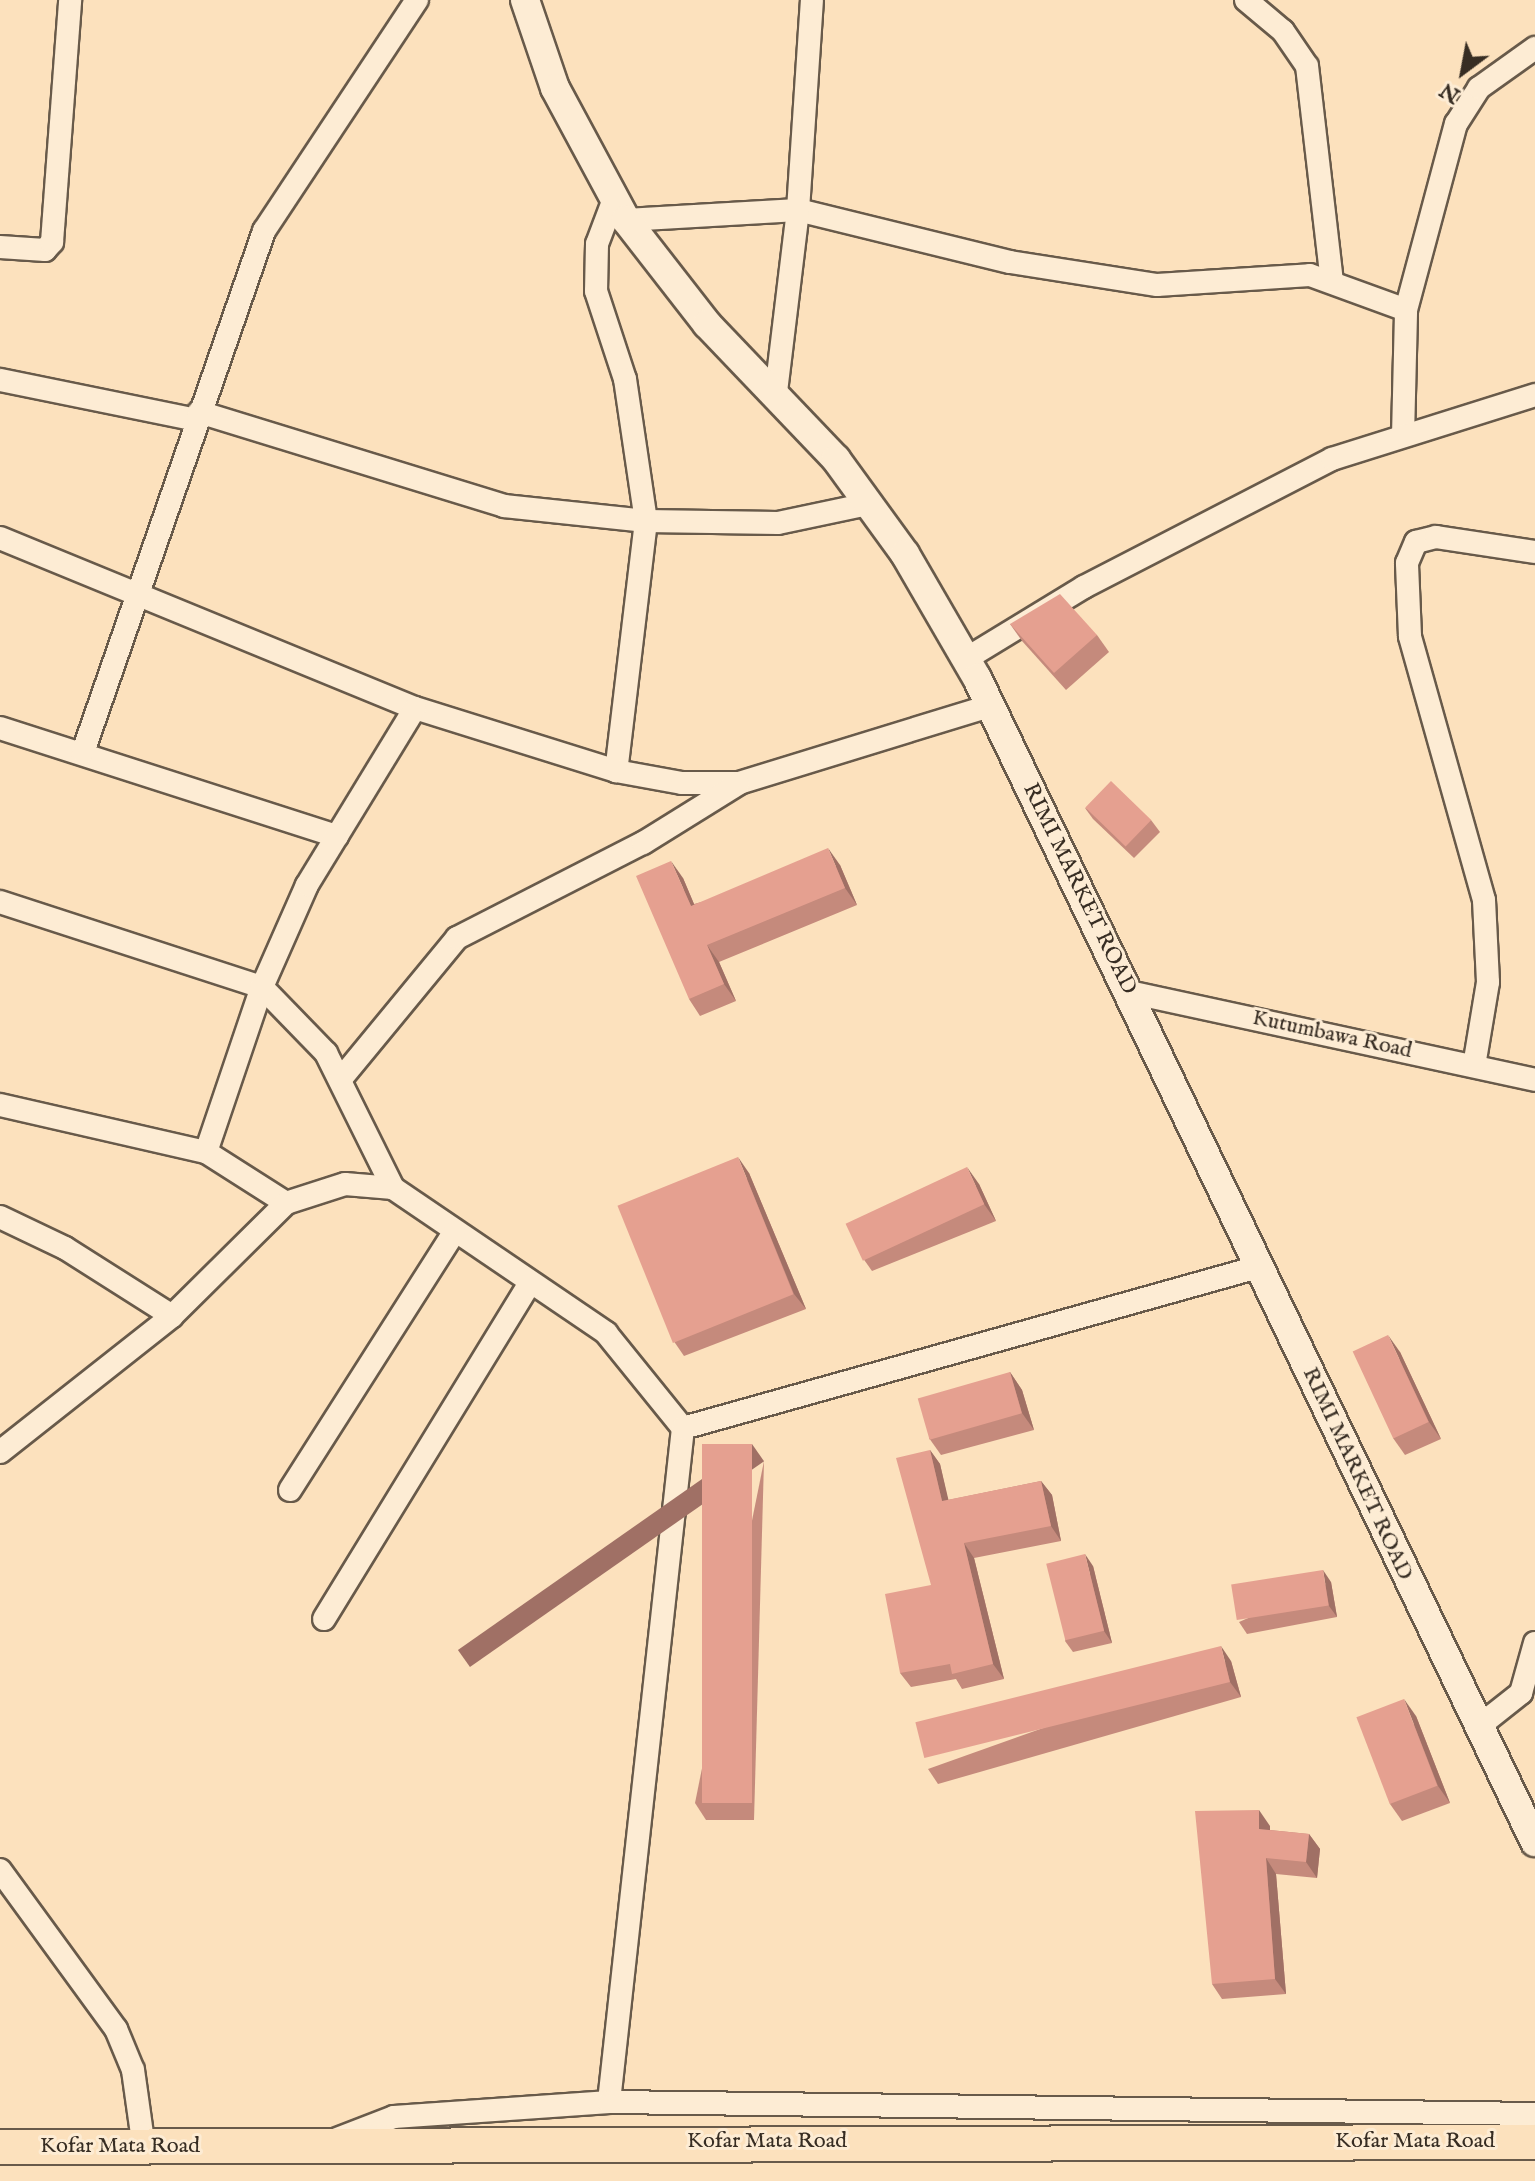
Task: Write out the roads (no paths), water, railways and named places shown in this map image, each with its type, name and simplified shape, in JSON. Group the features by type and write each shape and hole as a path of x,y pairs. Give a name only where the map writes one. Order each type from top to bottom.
{"main road":[{"name":"Kofar Mata Road","path":"0,2147 318,2147 440,2141 1535,2142"}],"street":[{"path":"0,247 45,250 52,242 70,0"},
{"path":"83,752 264,231 417,0"},
{"name":"RIMI MARKET ROAD","path":"525,0 555,88 620,210 707,324 776,392 868,504 966,659 1129,992 1535,1842"},
{"path":"776,392 798,210 812,0"},
{"path":"1246,0 1283,31 1307,66 1332,282"},
{"path":"1403,436 1406,310 1456,124 1479,88 1535,48"},
{"path":"616,771 646,521 625,379 596,291 597,244 620,210 798,210 1010,262 1157,285 1269,274 1332,282 1406,310"},
{"path":"0,380 198,416 504,506 646,521 778,523 868,504"},
{"path":"966,659 1084,587 1332,459 1535,395"},
{"path":"1474,1066 1488,982 1484,900 1410,636 1407,563 1416,542 1436,537 1535,552"},
{"path":"0,538 135,596 415,708 616,771 682,783 739,783"},
{"path":"340,1080 457,938 643,843 739,783 990,706"},
{"path":"206,1152 262,987 337,836 415,708"},
{"path":"0,728 83,752 337,836"},
{"path":"0,902 262,987 326,1053 393,1188 529,1285 606,1333 683,1428 609,2102"},
{"name":"Kutumbawa Road","path":"1129,992 1535,1080"},
{"path":"0,1105 206,1152 286,1203"},
{"path":"0,1452 172,1316 286,1203 345,1184 393,1188"},
{"path":"0,1217 65,1248 172,1316"},
{"path":"290,1490 454,1233"},
{"path":"683,1428 1258,1267"},
{"path":"324,1619 529,1285"},
{"path":"1478,1727 1521,1693 1535,1643"},
{"path":"0,1870 116,2029 133,2070 144,2148"},
{"path":"318,2147 394,2117 609,2102 1535,2114"}]}
